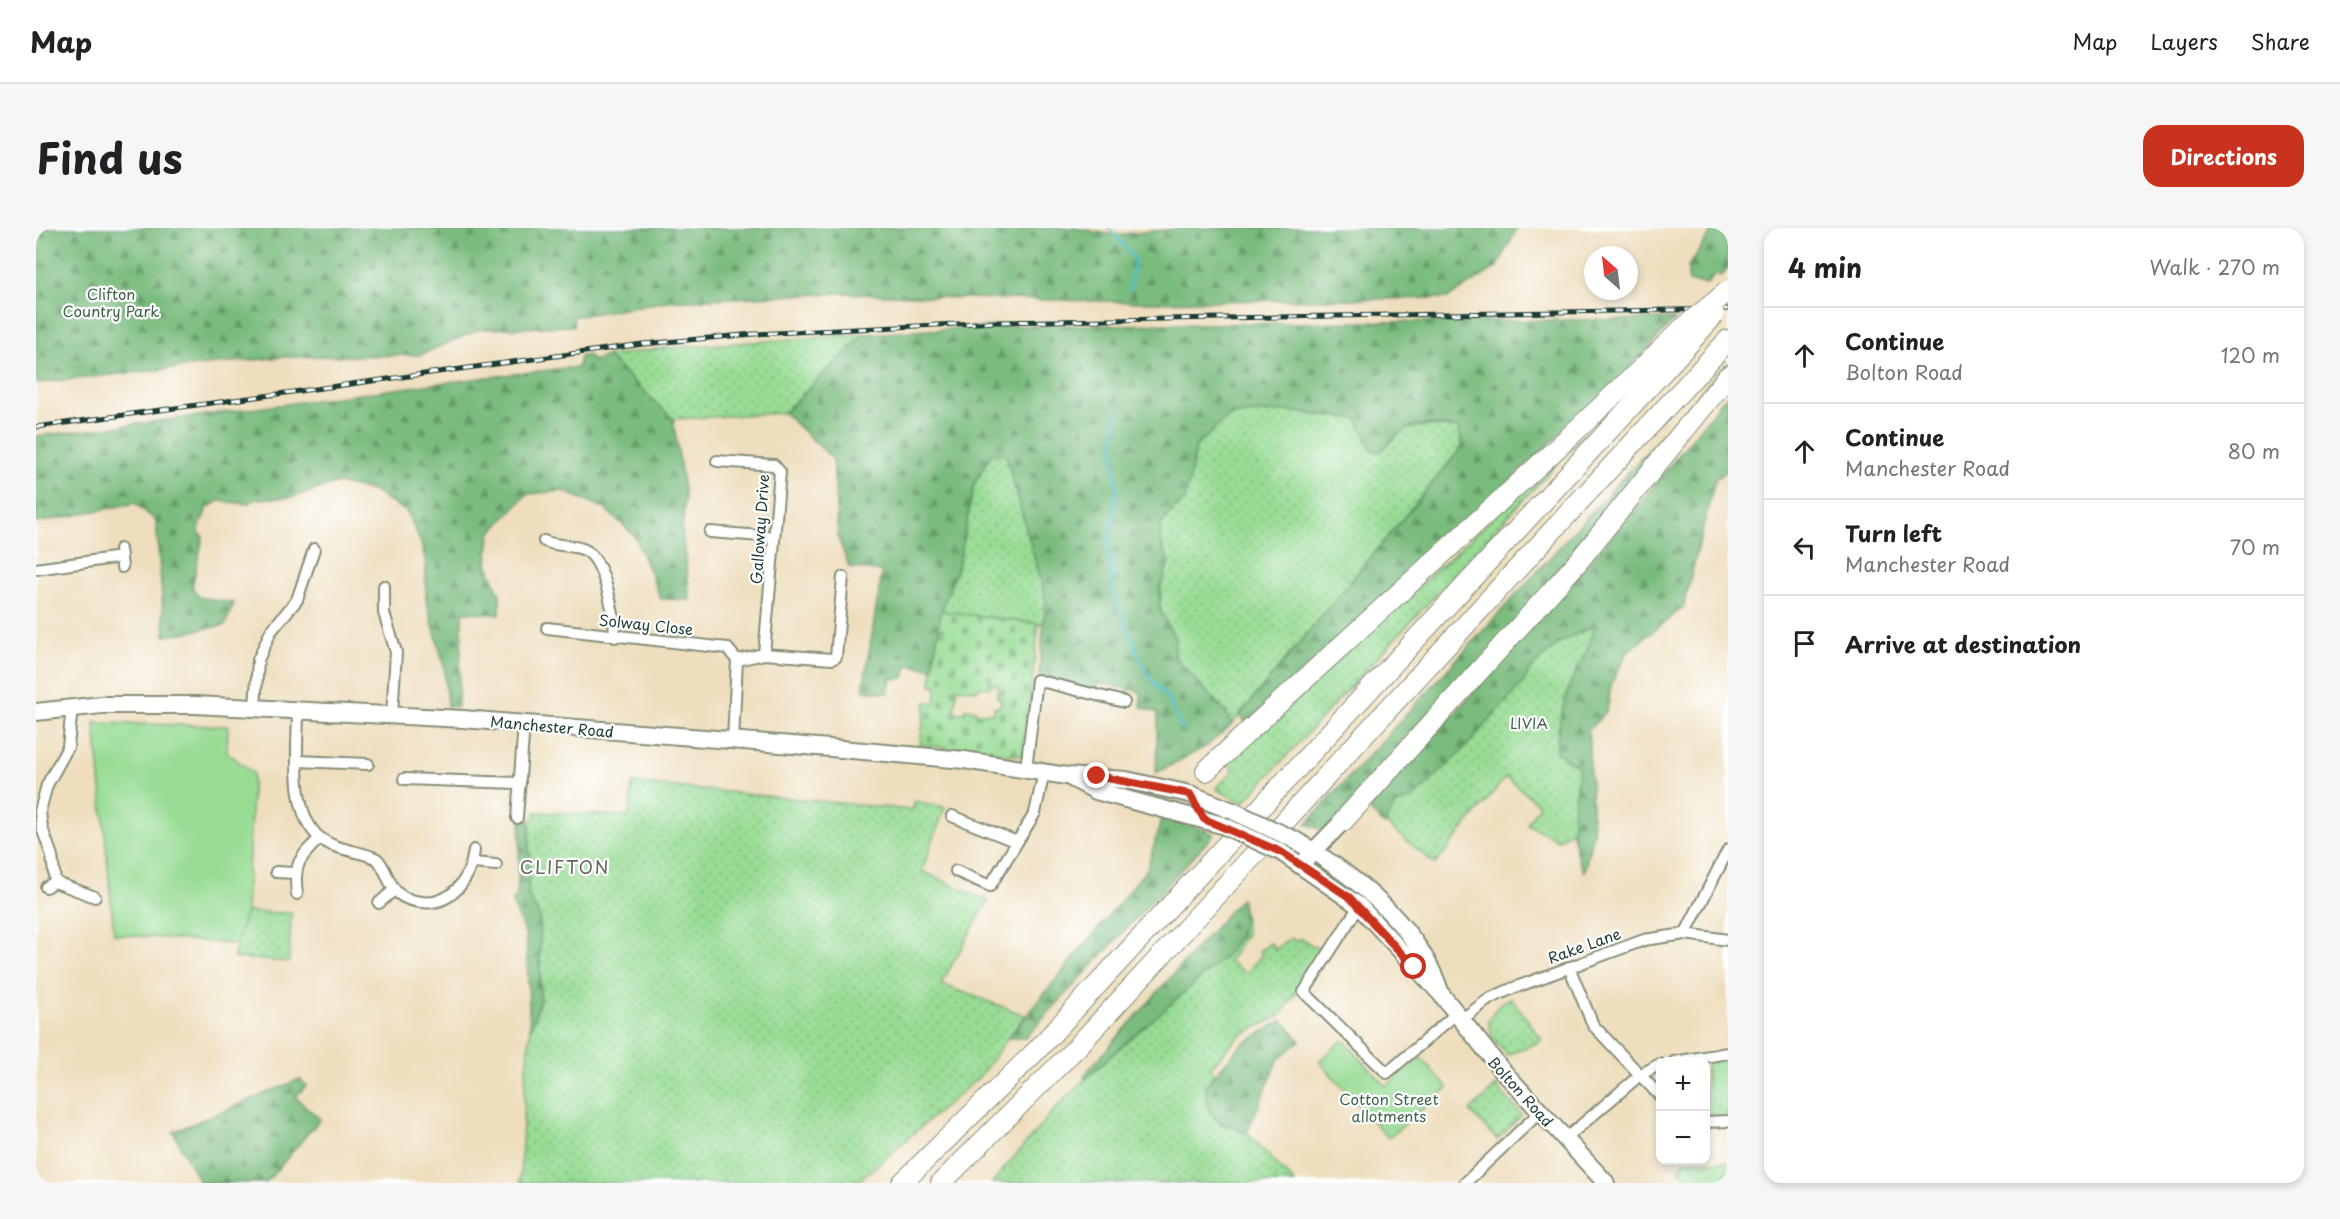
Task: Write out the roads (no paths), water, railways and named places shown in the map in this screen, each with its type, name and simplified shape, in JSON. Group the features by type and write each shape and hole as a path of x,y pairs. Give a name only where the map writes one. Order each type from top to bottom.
{"highway":[{"path":"902,1183 1037,1050 1728,291"},
{"path":"1206,771 1412,579 1728,300"},
{"path":"941,1183 1077,1047 1728,340"},
{"path":"1343,821 1577,563 1728,376"}],"main road":[{"name":"Manchester Road","path":"36,712 72,706 134,704 255,708 524,723 911,755 1067,776 1126,780 1190,794 1293,839"},
{"path":"1204,819 1190,794 1206,771"},
{"name":"Manchester Road","path":"1067,776 1096,791 1222,825 1287,856"},
{"path":"1287,856 1301,859 1314,852 1343,821"},
{"path":"1341,869 1337,845 1343,821"},
{"name":"Bolton Road","path":"1293,839 1341,869 1378,902 1415,943 1431,966 1441,994"},
{"name":"Bolton Road","path":"1287,856 1359,906 1441,994 1602,1182"}],"street":[{"name":"Galloway Drive","path":"717,460 774,465 778,468 764,654"},
{"path":"710,532 774,537"},
{"path":"544,541 584,549 591,554 611,597 615,637"},
{"path":"255,708 258,660 271,631 297,600 314,549"},
{"path":"36,569 121,557"},
{"path":"733,741 736,660 764,654 832,659 836,657 843,577"},
{"path":"384,586 384,613 396,652 392,716"},
{"name":"Solway Close","path":"547,628 727,648 736,660"},
{"path":"1026,769 1037,680 1124,702"},
{"path":"72,706 68,747 47,785 39,819 52,856 50,885 95,897"},
{"path":"298,711 297,782 302,808 320,838 377,859 394,890 412,900 429,903 443,900 463,883 473,862 474,850"},
{"path":"517,818 524,723"},
{"path":"298,761 352,768 368,764"},
{"path":"956,871 990,886 1035,813 1044,772"},
{"path":"404,779 519,783"},
{"path":"36,781 47,785"},
{"path":"952,816 1017,842"},
{"path":"297,894 295,873 303,854 320,838"},
{"path":"1685,934 1728,850"},
{"path":"473,862 496,865"},
{"path":"276,872 295,873"},
{"path":"379,903 394,890"},
{"name":"Rake Lane","path":"1359,906 1304,992 1388,1073 1459,1017 1489,999 1569,967 1644,940 1685,934 1728,940"},
{"path":"1569,967 1593,1025 1656,1092"},
{"path":"1704,1057 1728,1053"},
{"path":"1565,1139 1640,1075 1656,1066"},
{"path":"1465,1183 1540,1112"},
{"path":"1710,1122 1728,1121"}],"waterway":[{"path":"1109,228 1135,259 1129,290"},
{"path":"1117,411 1114,451 1117,492 1108,544 1113,594 1147,674 1169,701 1183,731"}],"railway":[{"path":"36,427 643,344 754,334 998,322 1728,309"}],"district":[{"name":"CLIFTON","path":"565,866"}],"park label":[{"name":"Clifton Country Park","path":"111,302"},
{"name":"LIVIA","path":"1529,722"},
{"name":"Cotton Street allotments","path":"1389,1106"}]}
